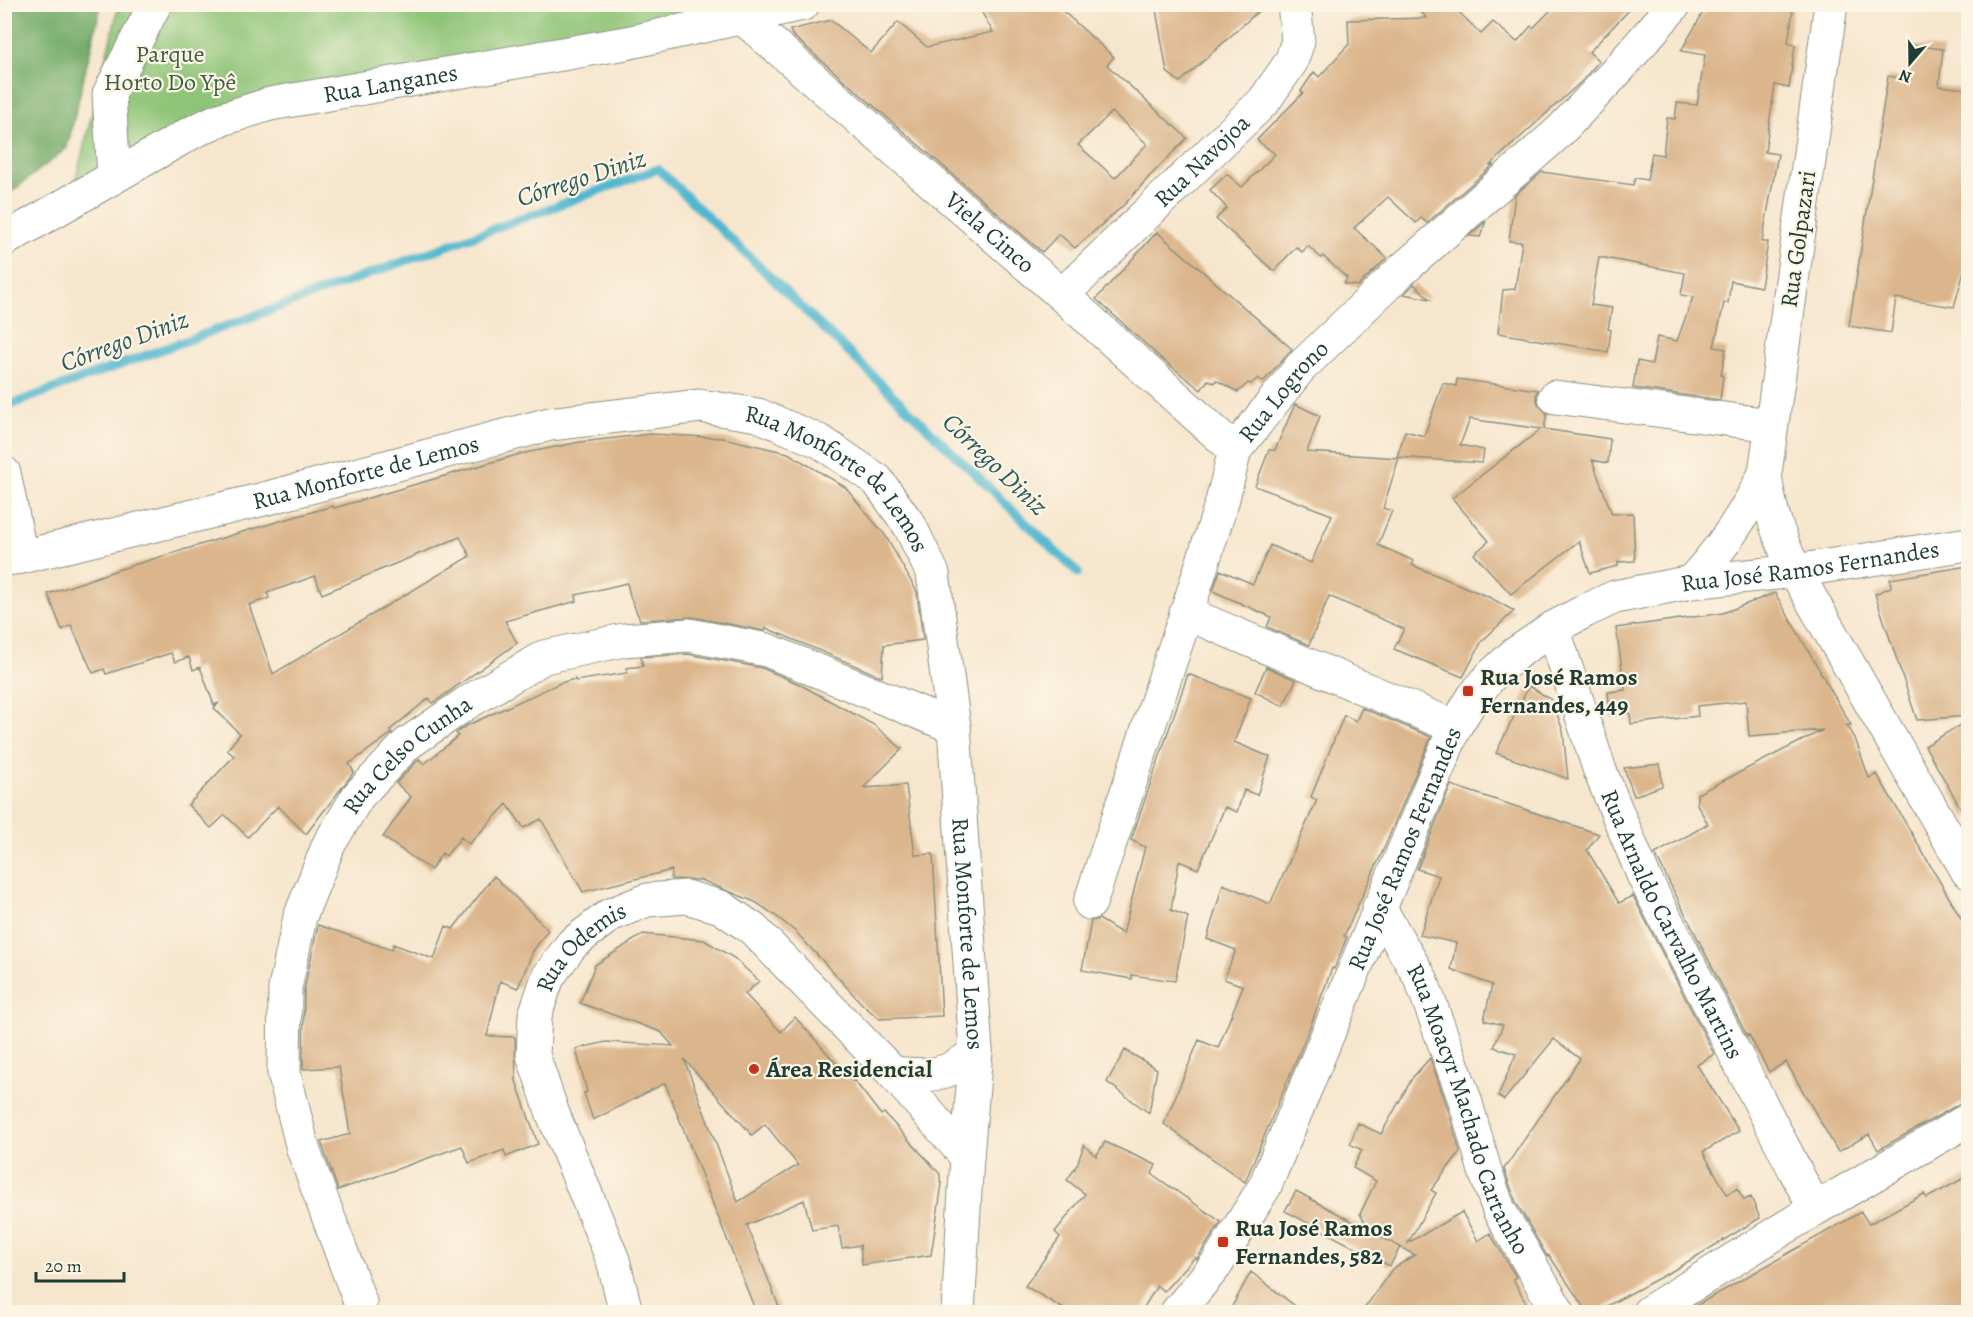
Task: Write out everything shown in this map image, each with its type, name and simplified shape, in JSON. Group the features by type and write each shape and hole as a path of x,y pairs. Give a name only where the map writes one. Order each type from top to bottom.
{"street":[{"path":"114,177 109,94 155,4"},
{"name":"Rua Langanes","path":"4,240 216,121 270,104 626,43 803,4"},
{"name":"Rua Navojoa","path":"1062,295 1264,101 1291,62 1298,41 1294,4"},
{"name":"Rua Logrono","path":"1090,903 1222,502 1235,450 1300,368 1401,271 1559,132 1615,73 1675,4"},
{"name":"Rua Golpazari","path":"1831,4 1771,425 1765,473 1767,498 1773,522 1795,571 1968,872"},
{"name":"Viela Cinco","path":"743,18 1062,295 1235,450"},
{"path":"1556,397 1771,425"},
{"name":"Rua Monforte de Lemos","path":"13,558 264,499 550,424 700,406 758,415 821,442 877,480 910,526 933,574 954,727 976,1051 958,1309"},
{"path":"4,473 13,558"},
{"name":"Rua Golpazari","path":"1691,582 1714,558 1727,539 1765,473"},
{"name":"Rua José Ramos Fernandes","path":"1177,1312 1216,1265 1265,1186 1455,727 1474,696 1491,676 1515,654 1553,628 1615,597 1691,582 1795,571 1968,544"},
{"path":"1186,613 1455,727"},
{"name":"Rua Arnaldo Carvalho Martins","path":"1553,628 1600,771 1644,877 1815,1209"},
{"name":"Rua Celso Cunha","path":"360,1302 303,1149 284,1073 285,988 300,917 329,844 358,796 407,744 465,704 544,657 624,640 690,635 767,650 954,727"},
{"name":"Rua Odemis","path":"626,1312 613,1260 553,1114 533,1055 535,1015 548,977 572,944 610,915 646,900 686,897 721,907 753,929 893,1073 967,1157"},
{"name":"Rua Moacyr Machado Cartanho","path":"1379,907 1421,979 1465,1100 1485,1171 1499,1210 1558,1312"},
{"path":"893,1073 924,1077 947,1072 964,1063 976,1051"},
{"path":"1649,1312 1815,1209 1968,1120"}],"green space":[{"path":"5,4 101,5 67,148 5,197"},
{"name":"Parque Horto Do Ypê","path":"119,5 752,5 241,104 74,186"}],"building":[{"path":"977,4 1055,4 1114,57 1107,65 1187,138 1125,204 1075,248 1059,234 1042,252 792,35 790,30 831,20 871,53 898,22 927,47 993,32","holes":["1112,112 1147,144 1115,178 1078,145"]},
{"path":"1155,4 1266,4 1180,82 1167,72"},
{"path":"1413,4 1451,4 1481,34 1493,22 1517,42 1531,26 1533,28 1557,4 1635,4 1589,52 1599,61 1583,80 1490,165 1493,165 1427,223 1421,218 1416,223 1388,197 1354,228 1387,258 1358,286 1344,284 1347,278 1308,246 1302,252 1296,247 1274,271 1216,219 1227,208 1210,190 1227,174 1242,187 1275,154 1257,140 1303,93 1301,91 1314,72 1319,77 1349,44 1348,20 1427,18"},
{"path":"1708,4 1794,4 1788,43 1795,45 1789,88 1775,85 1765,152 1778,154 1762,242 1768,242 1761,287 1731,281 1728,303 1724,303 1714,347 1726,349 1721,375 1723,376 1720,400 1633,388 1637,361 1652,364 1657,337 1677,341 1693,297 1681,295 1685,273 1599,257 1591,305 1612,308 1608,329 1611,330 1608,352 1498,333 1503,290 1515,289 1522,242 1509,241 1515,195 1542,172 1633,185 1635,178 1647,180 1652,153 1663,155 1667,118 1675,119 1677,103 1697,105 1705,55 1681,51"},
{"path":"1911,45 1943,49 1939,86 1968,89 1968,272 1964,271 1954,307 1896,298 1891,333 1849,326 1888,76 1907,79"},
{"path":"1486,221 1480,237 1469,236"},
{"path":"1157,232 1292,349 1263,382 1258,378 1238,392 1216,380 1214,383 1208,380 1201,390 1162,359 1096,299"},
{"path":"1414,284 1430,299 1404,294"},
{"path":"1457,379 1538,390 1536,395 1538,404 1547,413 1544,429 1610,439 1608,463 1592,460 1612,514 1633,513 1635,561 1618,562 1618,566 1590,573 1579,541 1511,594 1474,554 1489,541 1452,498 1541,429 1470,419 1460,445 1484,450 1482,463 1397,457 1405,431 1424,436 1443,383 1456,386"},
{"path":"1295,404 1320,416 1307,452 1399,458 1383,508 1392,511 1378,545 1414,561 1412,565 1489,597 1514,611 1482,641 1463,677 1394,649 1404,629 1329,596 1309,645 1267,627 1271,617 1213,591 1220,570 1253,584 1270,545 1311,563 1332,515 1255,486 1269,450 1275,450"},
{"path":"651,434 723,438 788,453 845,487 885,535 917,592 923,640 884,645 882,677 766,628 765,631 692,617 640,620 627,583 576,595 577,601 505,621 517,643 433,703 429,698 390,730 392,733 349,764 354,772 306,834 278,806 248,837 225,815 211,828 188,805 234,756 227,750 240,734 214,708 219,703 214,705 200,667 193,670 189,657 175,662 171,653 106,674 104,669 93,673 71,625 62,630 48,594 117,570 252,529 333,506 334,508 520,454 580,442","holes":["460,537 470,556 273,674 249,605 269,598 267,593 315,576 322,594"]},
{"path":"1968,566 1968,716 1917,720 1875,594 1891,587 1890,579"},
{"path":"1775,593 1851,725 1847,725 1855,738 1869,778 1877,774 1968,930 1968,1101 1878,1150 1869,1134 1838,1152 1786,1062 1769,1072 1749,1035 1747,1036 1655,854 1708,824 1697,804 1697,794 1823,730 1749,736 1746,701 1697,706 1698,716 1631,724 1630,713 1610,716 1608,692 1625,690 1616,628 1723,613"},
{"path":"688,654 762,668 799,684 874,725 902,749 863,788 906,785 915,855 933,854 942,1016 880,1019 864,1006 796,932 776,916 755,902 701,880 671,879 672,870 583,892 541,819 524,828 507,804 469,844 461,837 446,856 442,853 431,870 383,837 411,797 396,783 419,759 424,764 458,736 456,733 466,726 560,683 627,673 626,668 643,666 641,657"},
{"path":"1266,667 1296,680 1283,706 1255,692"},
{"path":"1188,674 1251,698 1234,742 1270,757 1257,795 1244,790 1237,812 1225,807 1198,869 1179,861 1171,910 1188,917 1175,981 1132,975 1132,979 1082,970 1091,921 1099,919 1123,934 1145,847 1131,840"},
{"path":"1529,686 1552,700 1563,731 1568,779 1496,753"},
{"path":"1362,708 1431,737 1344,936 1347,937 1334,969 1332,968 1310,1027 1245,1182 1164,1124 1199,1040 1218,1048 1243,986 1224,979 1236,950 1207,939 1223,884 1270,904 1317,800 1311,797 1344,715 1356,721"},
{"path":"1968,720 1968,821 1925,746"},
{"path":"1660,764 1662,786 1634,796 1624,768"},
{"path":"1451,785 1599,834 1587,850 1619,903 1633,896 1714,1054 1697,1065 1739,1131 1703,1152 1727,1194 1737,1188 1744,1200 1751,1197 1760,1218 1674,1270 1596,1312 1587,1312 1549,1255 1547,1256 1516,1202 1504,1169 1580,1059 1554,1039 1504,1100 1498,1096 1516,1054 1494,1047 1503,1025 1484,1020 1492,985 1451,969 1456,943 1420,935 1439,876 1417,869"},
{"path":"494,876 548,930 533,951 518,988 500,981 487,1036 515,1037 516,1081 538,1144 506,1157 504,1150 469,1163 462,1146 338,1190 321,1142 350,1134 339,1067 303,1069 304,990 318,925 392,950 393,944 434,959 446,926 453,929"},
{"path":"643,934 704,940 734,958 759,981 745,994 781,1032 795,1017 852,1081 854,1080 881,1115 884,1113 940,1174 942,1184 931,1255 862,1265 860,1245 842,1248 838,1226 812,1230 804,1200 747,1225 781,1312 756,1312 665,1083 593,1120 584,1093 587,1092 576,1049 606,1042 673,1046 661,1032 580,1003 595,965","holes":["684,1059 752,1135 765,1124 798,1165 738,1202"]},
{"path":"1125,1050 1157,1069 1149,1113 1107,1082"},
{"path":"1430,1058 1460,1152 1431,1190 1436,1193 1408,1243 1462,1212 1478,1241 1490,1233 1516,1277 1513,1279 1531,1312 1362,1312 1392,1269 1415,1255 1370,1231 1360,1214 1376,1181 1353,1168 1362,1150 1350,1144 1358,1123 1381,1134 1413,1077"},
{"path":"1105,1142 1156,1165 1152,1174 1221,1222 1197,1259 1195,1257 1164,1291 1157,1286 1141,1312 1069,1312 1025,1286 1060,1237 1055,1232 1085,1194 1067,1180 1077,1165 1084,1145 1096,1156"},
{"path":"1968,1176 1968,1312 1685,1312 1861,1212 1869,1224 1924,1194 1927,1198"},
{"path":"1296,1191 1400,1247 1390,1266 1285,1211"},
{"path":"1251,1272 1303,1312 1229,1312"}],"waterway":[{"name":"Córrego Diniz","path":"4,407 658,169 1078,573"}],"place":[{"name":"Rua José Ramos Fernandes, 449","path":"1468,691"},
{"name":"Área Residencial","path":"754,1069"},
{"name":"Rua José Ramos Fernandes, 582","path":"1223,1242"}]}
